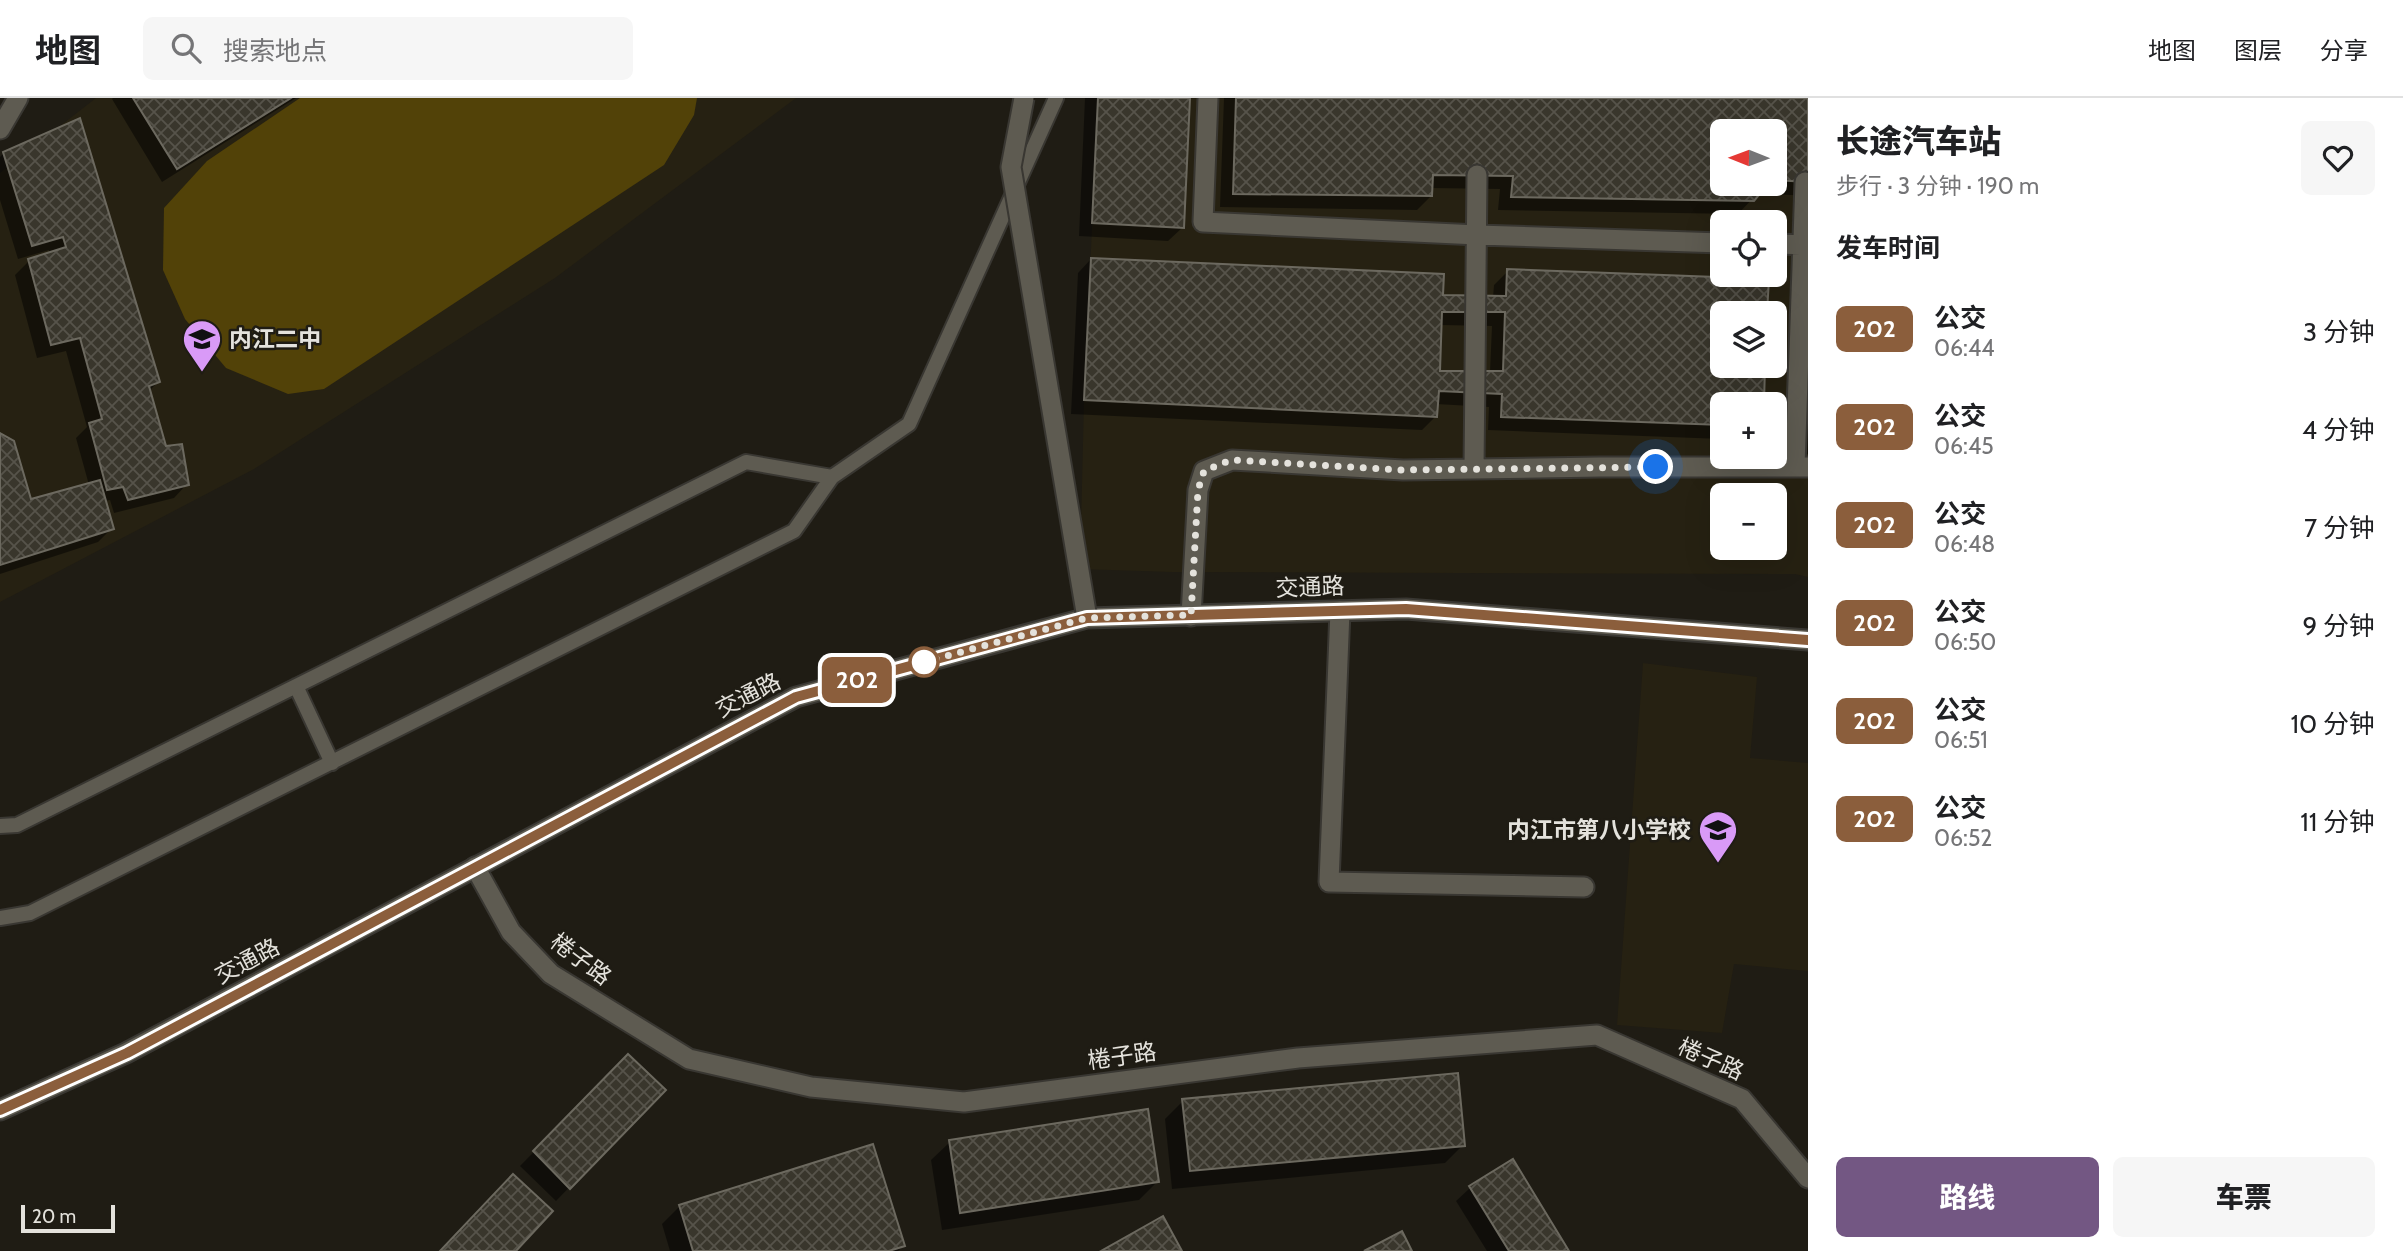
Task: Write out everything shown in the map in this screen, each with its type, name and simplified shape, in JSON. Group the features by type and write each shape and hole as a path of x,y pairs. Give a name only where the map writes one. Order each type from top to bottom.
{"street":[{"path":"0,129 18,98"},
{"path":"1024,98 1011,167 1087,618"},
{"path":"1208,98 1203,222 1710,243"},
{"path":"1474,469 1477,175"},
{"path":"1191,615 1198,490 1204,471 1231,460 1403,470 1801,466 1805,182"},
{"path":"1787,244 1805,245"},
{"name":"交通路","path":"0,1110 127,1053 796,697 1087,618 1406,609 1808,640"},
{"path":"1340,611 1328,881 1584,887"},
{"name":"棬子路","path":"475,867 511,932 551,974 689,1059 811,1087 964,1102 1298,1058 1597,1035 1742,1099 1808,1178"}],"lane":[{"path":"0,918 30,913 794,531 832,477 909,424 1056,98"},
{"path":"0,826 17,825 746,462 832,477"},
{"path":"296,686 332,762"}],"shaded area":[{"name":"内江二中","path":"96,98 796,98 555,278 254,469 0,602 0,173"},
{"path":"300,98 697,98 694,115 664,165 324,389 288,394 226,368 185,319 163,270 164,208 207,161"},
{"path":"1098,98 1808,98 1808,577 1795,574 1172,572 1080,569 1084,400"},
{"name":"内江市第八小学校","path":"1643,663 1757,677 1750,758 1808,763 1808,971 1734,964 1722,1033 1617,1025"}],"building":[{"path":"133,98 291,98 177,169"},
{"path":"1098,98 1190,98 1184,228 1092,223"},
{"path":"1236,98 1808,98 1808,182 1787,181 1787,119 1710,119 1710,196 1758,196 1754,201 1511,197 1513,176 1433,175 1432,196 1233,194"},
{"path":"80,118 160,382 149,386 166,446 182,444 189,485 128,500 123,487 107,490 89,423 102,419 80,338 51,345 28,259 66,247 63,237 32,246 3,152"},
{"path":"1091,258 1444,274 1443,295 1506,296 1507,269 1710,277 1710,287 1769,287 1768,301 1710,301 1710,378 1765,378 1764,392 1710,392 1710,425 1501,417 1502,394 1439,391 1437,417 1084,400","holes":["1442,312 1505,312 1503,371 1440,371"]},
{"path":"0,433 14,441 31,499 100,480 114,529 0,565"},
{"path":"628,1054 666,1090 570,1189 533,1151"},
{"path":"1458,1073 1465,1146 1190,1171 1182,1099"},
{"path":"1148,1109 1159,1182 960,1213 949,1140"},
{"path":"873,1144 905,1246 889,1251 693,1251 679,1205"},
{"path":"1513,1159 1569,1251 1509,1251 1469,1186"},
{"path":"513,1174 553,1211 516,1251 440,1251"},
{"path":"1163,1216 1182,1251 1101,1251"},
{"path":"1402,1231 1412,1251 1364,1251"}],"bus line":[{"name":"202","path":"0,1110 127,1053 796,697 1087,618 1406,609 1808,640"}],"place":[{"name":"内江二中","path":"202,373"},
{"name":"内江市第八小学校","path":"1718,864"}],"route":[{"path":"924,662 1087,618 1191,615 1198,490 1204,471 1231,460 1403,470 1656,467"}]}
